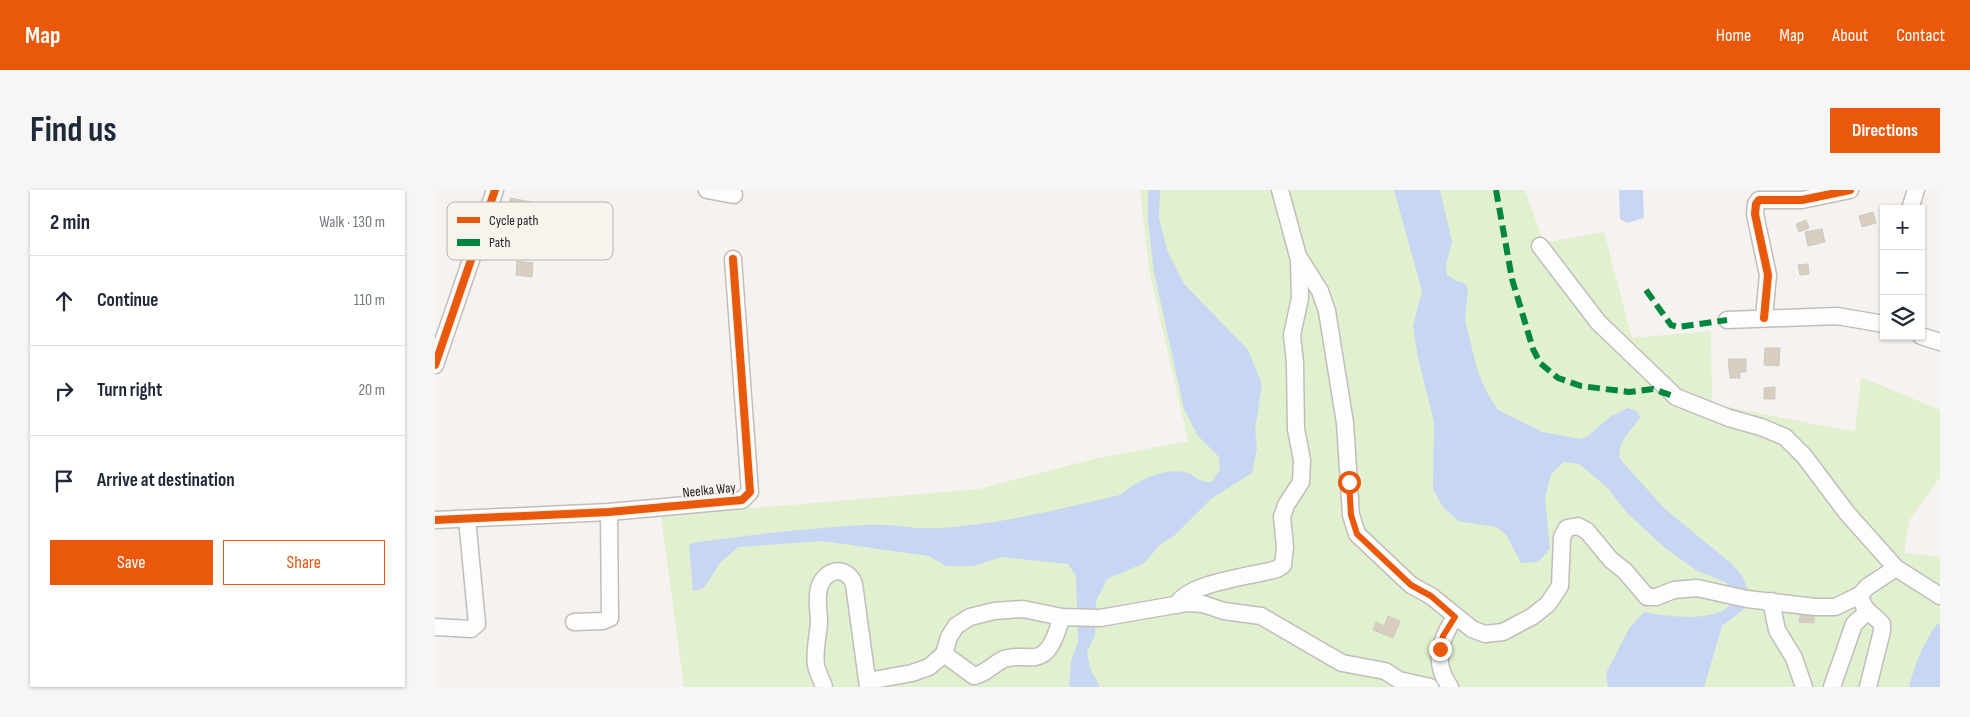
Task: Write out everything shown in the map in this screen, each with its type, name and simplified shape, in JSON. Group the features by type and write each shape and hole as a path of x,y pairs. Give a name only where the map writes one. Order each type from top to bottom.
{"street":[{"path":"491,202 495,190"},
{"path":"707,190 734,195"},
{"path":"1177,605 1180,597 1196,588 1277,569 1283,565 1285,547 1282,517 1286,505 1301,482 1302,460 1296,429 1295,363 1292,335 1300,298 1301,275 1298,256 1280,190"},
{"path":"1764,318 1768,275 1755,214 1756,204 1759,200 1802,200 1850,190"},
{"path":"1911,205 1916,190"},
{"path":"1540,246 1598,322 1676,397 1785,437 1804,456 1847,513 1896,568 1940,596"},
{"path":"1298,256 1320,291 1327,310 1345,423 1351,515 1357,534 1411,585 1431,596 1472,629 1485,634 1503,632 1533,616 1548,604 1560,586 1562,536 1567,528 1578,526 1587,531 1611,560 1625,571 1647,597 1656,597 1674,590 1697,588 1747,599 1815,608 1835,607 1860,595 1867,587 1896,568"},
{"path":"435,365 471,260"},
{"name":"Neelka Way","path":"435,520 609,512 741,500 750,492 733,260"},
{"path":"1727,320 1837,316 1880,323"},
{"path":"1925,337 1940,342"},
{"path":"574,622 603,621 610,618 609,512"},
{"path":"435,627 471,629 477,624 467,519"},
{"path":"825,687 816,666 819,621 818,598 824,577 835,571 846,572 851,576 854,584 868,684 929,667 944,654 949,637 956,626 971,617 994,611 1023,609 1067,617 1100,618 1177,605 1203,604 1224,611 1261,616 1342,662 1385,671 1399,680 1431,687 1442,672"},
{"path":"1860,595 1862,604 1867,612 1882,624 1882,631 1868,687"},
{"path":"1771,601 1777,630 1793,658 1803,687"},
{"path":"1831,687 1854,624 1867,612"},
{"path":"944,654 974,676 980,675 1004,659 1020,656 1037,657 1045,653 1067,617"},
{"path":"1450,687 1442,672 1440,649 1443,636 1455,617"}],"green space":[{"path":"1140,190 1525,190 1544,243 1604,232 1632,338 1711,331 1712,404 1855,432 1861,377 1940,410 1940,477 1909,521 1904,553 1940,557 1940,687 684,687 661,516 979,489 1094,459 1188,441 1149,269"}],"water":[{"path":"1148,190 1160,190 1159,218 1168,253 1185,285 1248,350 1262,384 1255,430 1257,448 1252,473 1211,499 1174,536 1160,545 1144,563 1107,579 1096,601 1095,635 1087,652 1090,668 1100,687 1069,687 1071,661 1078,642 1076,576 1068,564 1001,557 974,566 946,566 929,556 822,541 738,547 720,563 704,588 693,591 689,544 698,542 847,526 877,525 931,528 985,523 1075,506 1120,495 1149,477 1175,471 1184,472 1199,480 1212,482 1220,469 1219,457 1198,436 1184,409 1154,272 1148,221"},
{"path":"1394,190 1440,190 1452,242 1446,265 1447,275 1465,284 1468,289 1465,320 1477,369 1486,391 1498,410 1543,432 1580,439 1588,436 1611,416 1628,408 1637,411 1640,418 1622,443 1619,453 1620,459 1665,509 1732,564 1743,577 1749,594 1743,610 1722,626 1704,687 1608,687 1606,673 1630,627 1644,612 1688,617 1711,615 1729,606 1731,592 1727,583 1696,570 1664,547 1626,512 1607,487 1579,464 1564,462 1551,474 1545,498 1550,549 1538,562 1521,563 1507,536 1497,527 1458,521 1443,507 1433,489 1434,422 1418,358 1413,326 1422,291"},
{"path":"1619,190 1643,190 1644,218 1627,223 1620,219"},
{"path":"1938,623 1940,626 1940,687 1909,687 1920,653"}],"building":[{"path":"510,198 531,202 510,202"},
{"path":"1873,212 1876,223 1862,227 1859,216"},
{"path":"1806,220 1809,228 1799,232 1796,224"},
{"path":"1822,229 1825,242 1808,246 1805,232"},
{"path":"517,261 533,263 532,277 516,275"},
{"path":"1808,264 1809,274 1800,275 1798,265"},
{"path":"1765,348 1780,348 1779,366 1764,365"},
{"path":"1728,359 1746,359 1746,372 1740,372 1740,378 1730,378"},
{"path":"1775,387 1775,399 1764,399 1764,388"},
{"path":"1800,615 1814,617 1814,623 1799,622"},
{"path":"1388,616 1400,621 1393,638 1373,630 1376,622 1384,626"}],"marked path":[{"path":"1496,190 1512,279 1533,349 1540,363 1558,378 1581,386 1629,392 1653,389 1676,397"},
{"path":"1646,290 1671,325 1678,327 1727,320"}],"cycle path":[{"path":"491,202 495,190"},
{"path":"1764,318 1768,275 1755,214 1756,204 1759,200 1802,200 1850,190"},
{"path":"435,520 609,512 742,500 750,492 733,259"},
{"path":"435,365 471,260"}],"route":[{"path":"1349,482 1351,515 1357,534 1411,585 1431,596 1455,617 1443,636 1440,649"}]}
